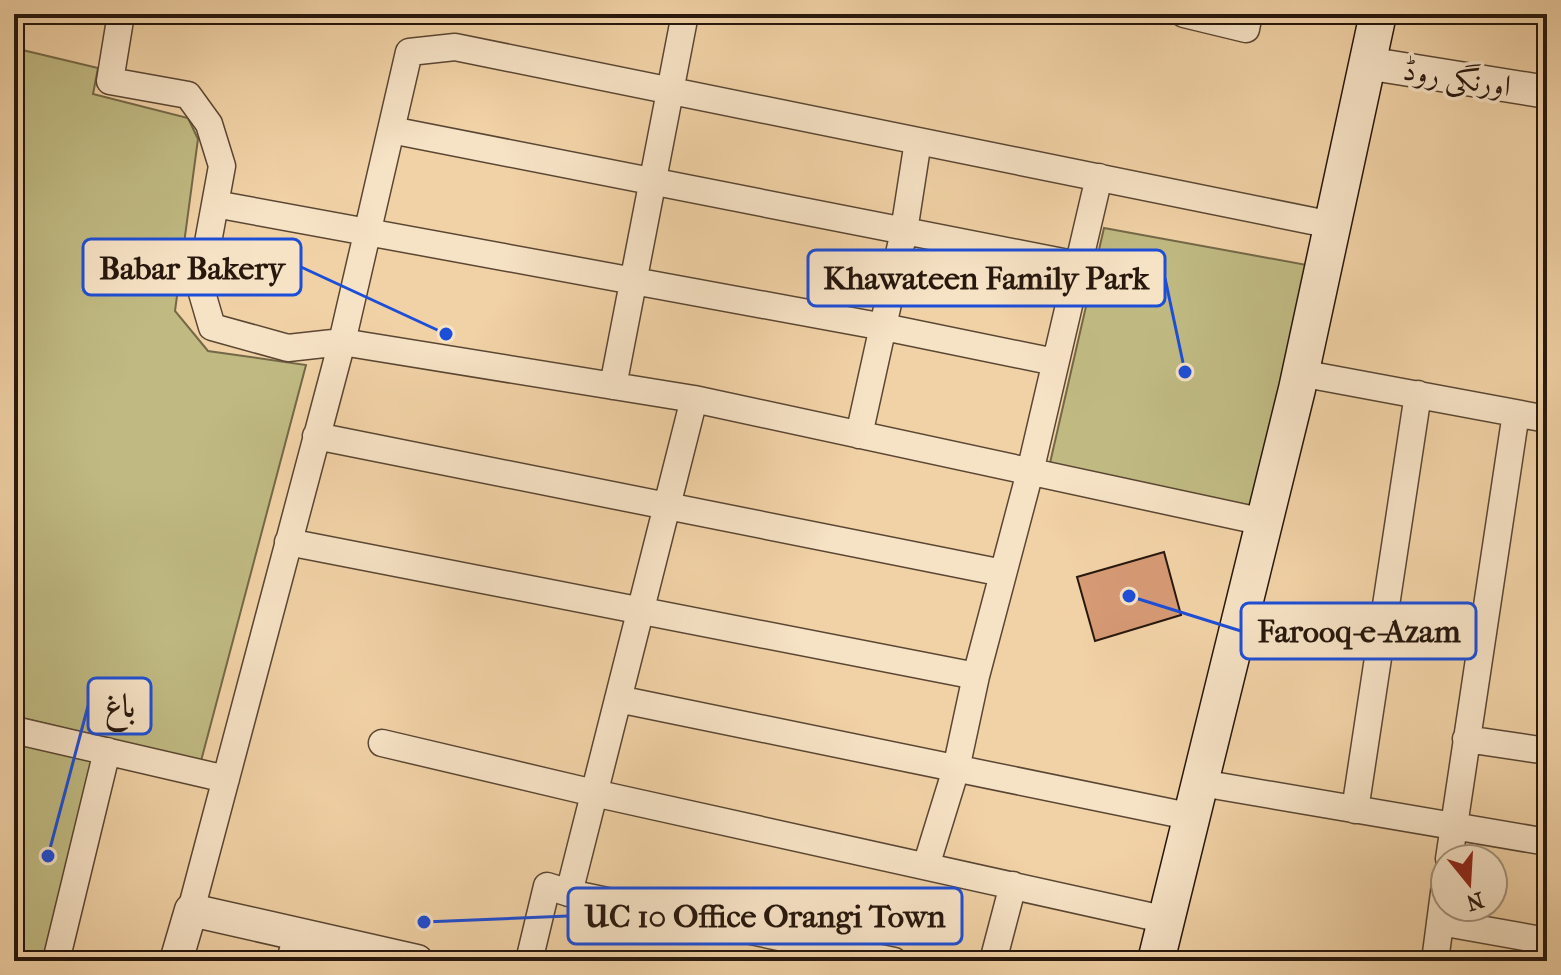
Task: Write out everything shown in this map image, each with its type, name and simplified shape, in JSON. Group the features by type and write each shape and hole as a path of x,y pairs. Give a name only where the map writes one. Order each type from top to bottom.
{"main road":[{"path":"1156,961 1300,373 1378,14"}],"street":[{"path":"121,14 110,81 188,95 209,124 222,166 200,286 212,327 288,348 342,342 694,399 1264,522"},
{"path":"613,386 685,14"},
{"path":"1184,14 1246,29 1249,14"},
{"path":"176,961 342,342 409,52 455,47 1332,225"},
{"name":"اورنگی روڈ","path":"1366,63 1547,92"},
{"path":"391,130 1078,265"},
{"path":"859,435 904,231 918,141"},
{"path":"926,866 956,769 1099,177"},
{"path":"215,204 884,327 1055,362"},
{"path":"1300,373 1547,419"},
{"path":"1355,810 1418,394"},
{"path":"569,893 694,399"},
{"path":"1451,843 1516,413"},
{"path":"316,436 1003,573"},
{"path":"288,542 976,676"},
{"path":"618,699 956,769 1197,800 1355,810 1547,842"},
{"path":"14,730 226,779"},
{"path":"1466,739 1547,751"},
{"path":"382,743 1167,920"},
{"path":"56,961 107,751"},
{"path":"993,961 1013,885"},
{"path":"529,961 547,886 894,961"},
{"path":"191,910 294,947 404,960"},
{"path":"1435,961 1440,923"},
{"path":"1446,923 1547,941"}],"shaded area":[{"path":"14,48 98,68 93,94 188,118 198,139 175,311 208,351 306,365 201,761 14,716"},
{"path":"1104,228 1323,268 1264,522 1047,476"},
{"path":"14,730 107,751 56,961 14,961"}],"building":[{"path":"1164,552 1181,615 1095,641 1077,577"}],"place":[{"name":"Babar Bakery","path":"446,334"},
{"name":"Khawateen Family Park","path":"1185,372"},
{"name":"Farooq-e-Azam","path":"1129,596"},
{"name":"باغ","path":"48,856"},
{"name":"UC 10 Office Orangi Town","path":"424,922"}]}
